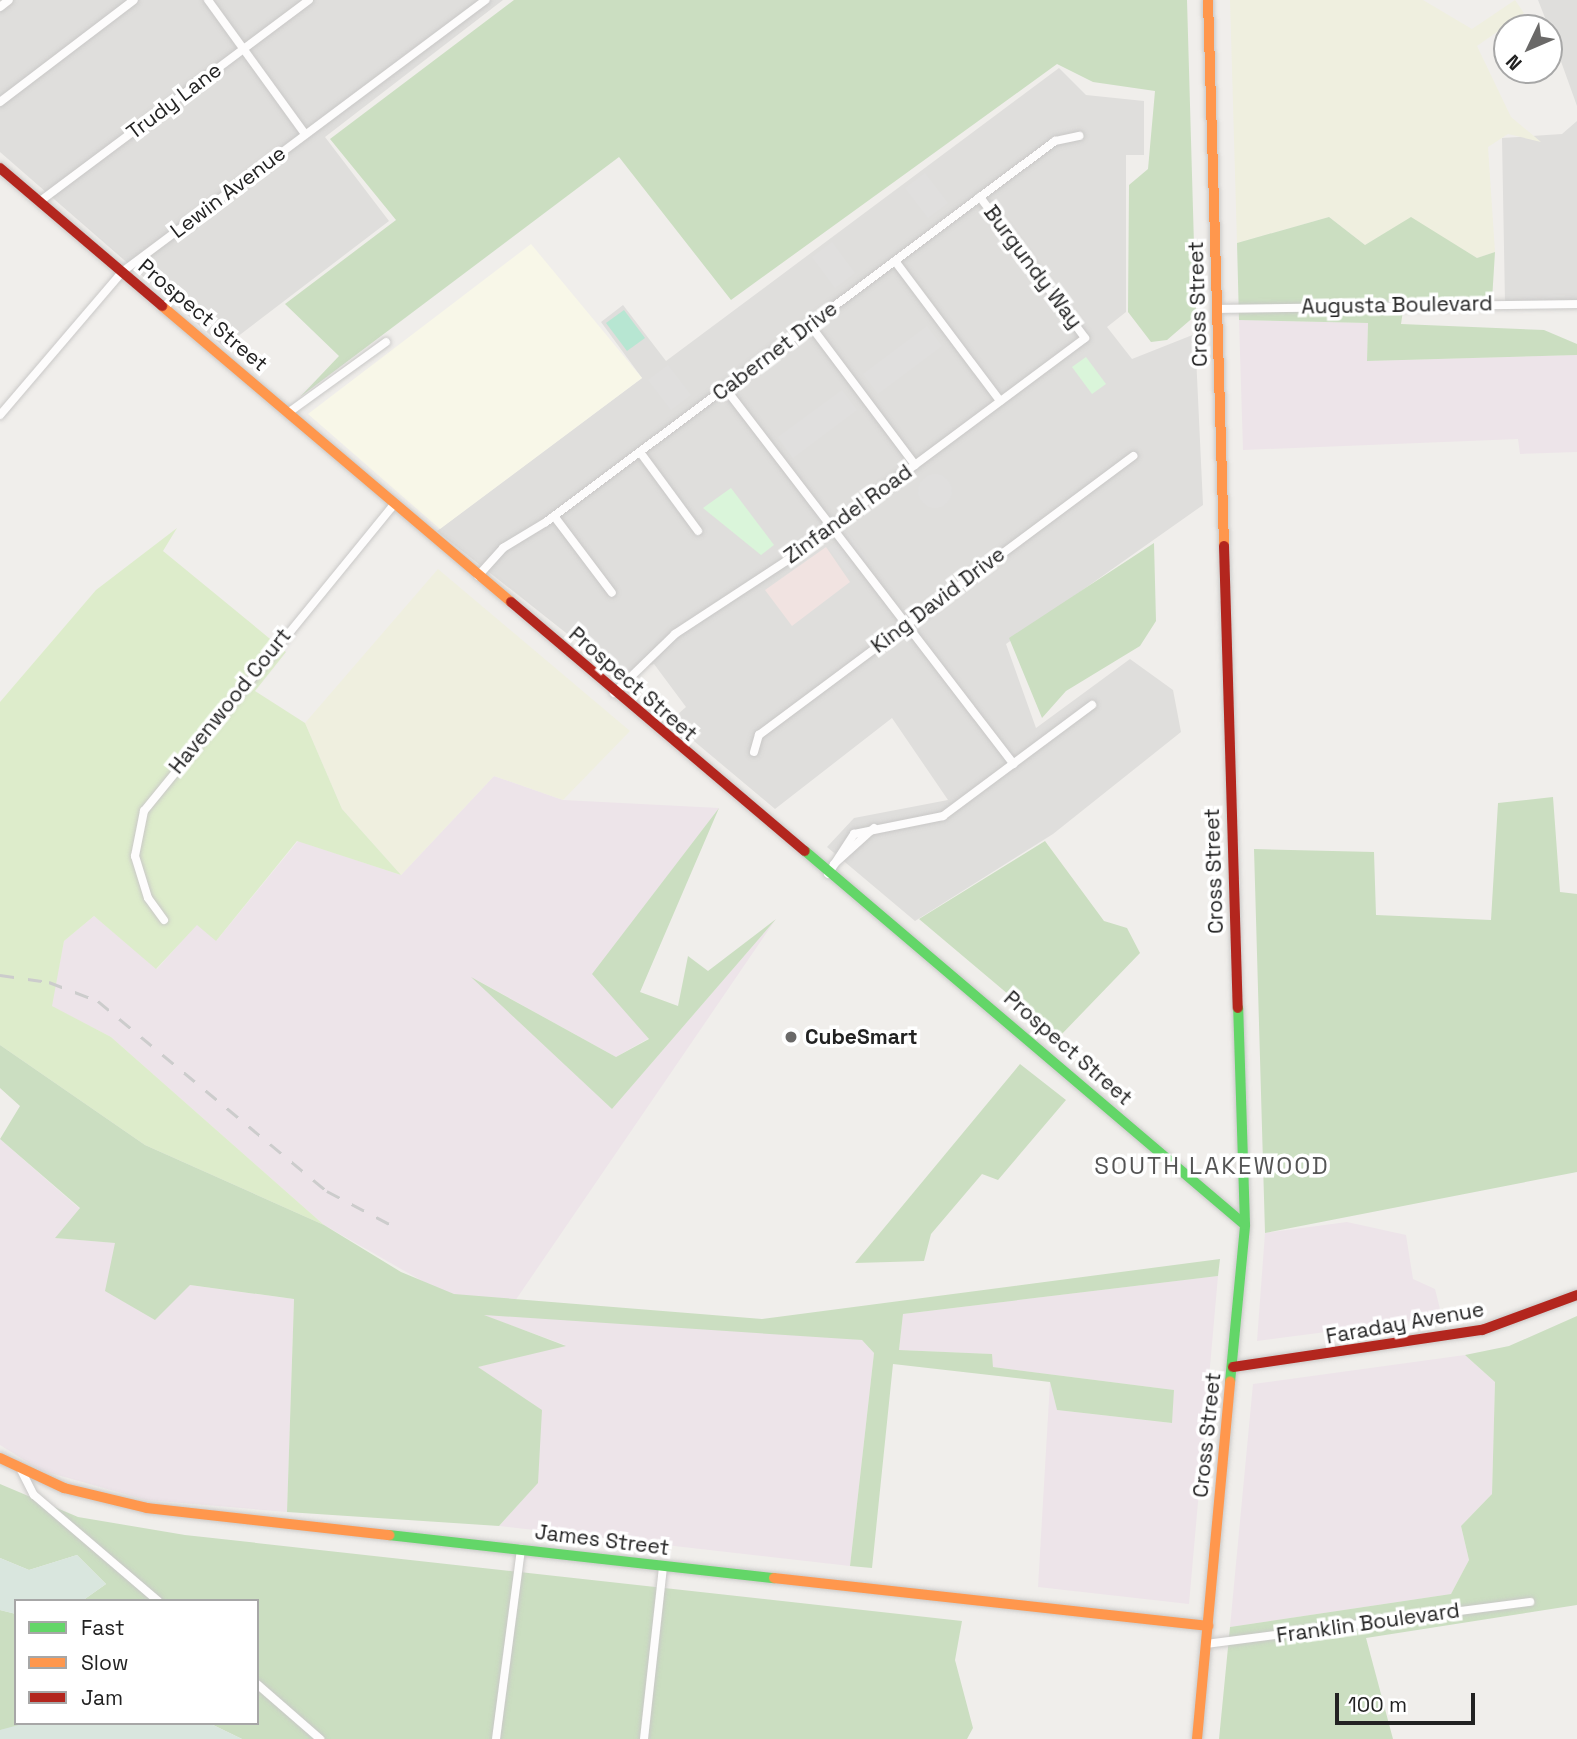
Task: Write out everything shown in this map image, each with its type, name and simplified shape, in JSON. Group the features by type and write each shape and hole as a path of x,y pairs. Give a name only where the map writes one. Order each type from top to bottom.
{"street":[{"path":"0,7 9,0"},
{"path":"0,102 134,0"},
{"path":"208,0 305,134"},
{"name":"Trudy Lane","path":"39,202 309,0"},
{"name":"Lewin Avenue","path":"0,415 122,272 486,0"},
{"name":"Cross Street","path":"1197,1739 1245,1225 1209,0"},
{"name":"Cabernet Drive","path":"478,576 503,548 554,516 1055,141 1079,135"},
{"name":"Prospect Street","path":"0,168 614,693 831,869 1245,1225"},
{"name":"Burgundy Way","path":"980,197 1085,338"},
{"path":"895,261 1000,401"},
{"name":"Augusta Boulevard","path":"1217,309 1577,304"},
{"path":"810,325 915,465"},
{"name":"Zinfandel Road","path":"614,693 675,635 830,529 1085,338"},
{"path":"288,412 386,342"},
{"path":"725,388 903,626 1013,764"},
{"path":"640,452 698,531"},
{"name":"King David Drive","path":"754,752 759,735 1132,456"},
{"name":"Havenwood Court","path":"164,920 148,898 135,856 144,811 394,504"},
{"path":"554,516 612,593"},
{"path":"831,869 854,834 943,816 1093,705"},
{"name":"Faraday Avenue","path":"1233,1367 1482,1331 1577,1295"},
{"name":"James Street","path":"0,1458 21,1470 147,1508 1208,1626"},
{"path":"21,1470 34,1495 156,1599"},
{"path":"496,1739 521,1549"},
{"path":"644,1739 663,1567"},
{"name":"Franklin Boulevard","path":"1206,1644 1530,1602"},
{"path":"259,1686 320,1739"}],"shaded area":[{"path":"0,0 503,0 325,137 389,221 224,347 0,152"},
{"path":"1538,0 1577,0 1577,106 1563,67 1563,14 1544,14"},
{"path":"1059,68 1086,95 1144,101 1144,155 1126,155 1126,312 1107,327 1132,359 1195,334 1203,505 1006,644 1036,728 1130,659 1173,690 1181,732 1053,834 915,921 827,847 854,818 948,800 892,718 775,809 670,721 686,707 654,664 618,674 437,531 642,378 601,322 623,305 666,361"},
{"path":"1577,121 1577,304 1505,303 1502,138 1562,134"},
{"path":"925,173 948,203 928,218 905,188"},
{"path":"832,242 855,273 835,288 812,257"},
{"path":"531,244 642,378 440,529 308,414"},
{"path":"1239,320 1368,323 1367,361 1577,355 1577,452 1520,454 1518,439 1243,450"},
{"path":"927,326 942,346 878,394 863,374"},
{"path":"668,365 691,395 671,410 648,380"},
{"path":"842,390 857,410 793,458 778,437"},
{"path":"935,474 947,479 952,491 947,503 935,508 923,503 918,491 923,479"},
{"path":"848,533 869,561 847,573 828,548"},
{"path":"826,547 850,582 792,626 765,590"},
{"path":"494,776 563,800 719,808 593,974 649,1038 616,1057 475,979 612,1109 776,919 515,1301 862,1340 874,1353 850,1566 499,1526 538,1483 477,1367 565,1345 480,1314 324,1225 111,1037 51,1006 64,941 94,916 157,969 197,924 217,940 298,841 401,875"},
{"path":"0,1139 80,1209 56,1238 115,1243 155,1319 189,1285 294,1299 287,1512 146,1500 40,1470 0,1445"},
{"path":"1347,1222 1406,1235 1413,1279 1435,1289 1442,1317 1257,1341 1265,1233"},
{"path":"1218,1276 1189,1604 1038,1587 1050,1382 1057,1410 1171,1423 1174,1390 993,1367 991,1354 899,1350 903,1314"},
{"path":"1465,1355 1495,1382 1492,1494 1461,1526 1469,1560 1451,1594 1230,1627 1253,1384"},
{"path":"77,1555 106,1584 85,1599 14,1599 14,1614 0,1610 0,1558 29,1570"},
{"path":"19,1725 213,1725 242,1739 0,1739 0,1730"}],"green space":[{"path":"514,0 1187,0 1196,315 1167,340 1151,342 1128,312 1129,185 1148,169 1155,91 1093,82 1057,64 731,300 619,157 300,397 339,356 285,304 396,220 330,139"},
{"path":"1230,0 1423,0 1472,29 1493,15 1493,35 1477,46 1511,117 1541,142 1508,134 1488,147 1495,252 1477,258 1411,218 1365,245 1329,217 1237,243"},
{"path":"1515,0 1523,14 1494,14"},
{"path":"1329,217 1365,245 1411,217 1477,258 1495,252 1492,300 1404,304 1401,324 1544,330 1577,344 1577,355 1367,361 1368,323 1239,320 1237,243"},
{"path":"624,310 645,338 627,351 606,323"},
{"path":"1086,357 1106,384 1092,394 1072,367"},
{"path":"731,488 774,545 761,555 703,508"},
{"path":"177,528 163,551 286,652 255,691 305,723 342,809 401,875 297,841 216,941 197,925 156,969 94,916 64,941 52,1006 111,1037 324,1225 145,1145 0,1045 0,702 96,590"},
{"path":"1154,543 1156,621 1140,646 1066,691 1042,718 1009,638"},
{"path":"438,569 630,731 563,800 494,776 401,875 342,809 305,723"},
{"path":"1553,797 1560,892 1577,894 1577,1172 1265,1233 1254,849 1374,852 1376,915 1491,920 1498,803"},
{"path":"719,808 640,992 678,1006 688,956 708,971 776,919 612,1109 471,977 616,1057 649,1039 592,974"},
{"path":"1045,841 1104,921 1127,928 1140,953 1059,1037 919,919"},
{"path":"0,1045 145,1145 324,1225 401,1272 454,1294 762,1319 1220,1259 1218,1276 903,1314 899,1350 992,1354 993,1367 1174,1390 1172,1423 1057,1410 1050,1382 893,1364 872,1568 850,1566 874,1353 862,1340 484,1315 566,1346 478,1367 542,1410 538,1483 499,1526 287,1512 294,1299 190,1285 155,1320 105,1291 115,1243 55,1238 80,1208 0,1139 20,1106 0,1088"},
{"path":"1020,1064 1066,1100 998,1180 982,1174 931,1234 924,1261 855,1263"},
{"path":"1577,1316 1577,1605 1366,1638 1393,1739 1219,1739 1230,1627 1451,1594 1469,1560 1461,1526 1492,1494 1495,1382 1465,1355 1509,1346"},
{"path":"0,1484 78,1517 185,1535 962,1621 955,1660 973,1728 967,1739 242,1739 213,1725 259,1725 259,1599 85,1599 106,1584 77,1555 29,1570 0,1558"},
{"path":"0,1610 14,1614 14,1725 24,1725 19,1729 0,1730"}],"railway":[{"path":"0,975 49,982 98,1001 327,1191 397,1228"}],"traffic: fast":[{"path":"805,851 1245,1225"},
{"path":"1230,1382 1245,1225 1238,1008"},
{"path":"389,1535 774,1578"}],"traffic: slow":[{"path":"1208,0 1224,546"},
{"path":"162,306 511,602"},
{"path":"1197,1739 1230,1382"},
{"path":"0,1458 64,1488 147,1508 389,1535"},
{"path":"774,1578 1208,1626"}],"traffic: jam":[{"path":"0,168 162,306"},
{"path":"1224,546 1238,1008"},
{"path":"511,602 805,851"},
{"path":"1233,1367 1482,1330 1577,1295"}],"place":[{"name":"CubeSmart","path":"791,1037"}],"district":[{"name":"SOUTH LAKEWOOD","path":"1212,1166"}]}
